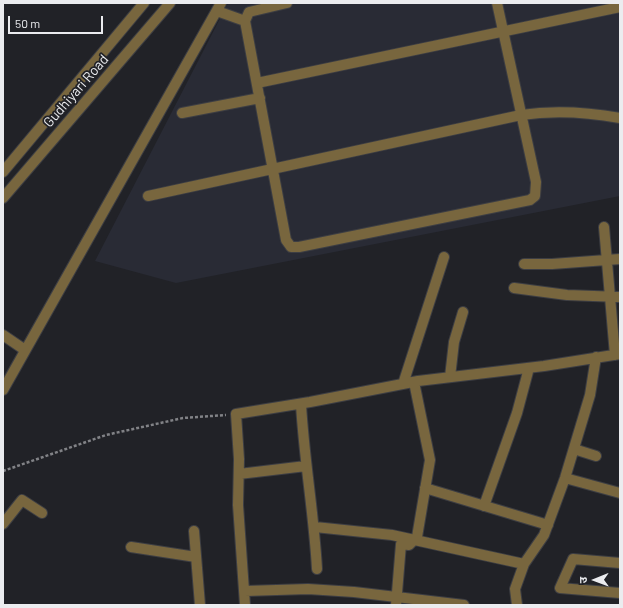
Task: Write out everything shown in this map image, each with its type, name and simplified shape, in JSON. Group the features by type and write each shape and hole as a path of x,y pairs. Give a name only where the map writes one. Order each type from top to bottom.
{"street":[{"name":"Gudhiyari Road","path":"3,172 144,3"},
{"name":"Gudhiyari Road","path":"3,198 170,3"},
{"path":"288,3 249,12 245,21 274,169 286,240 291,247 352,238 522,201 535,196 536,182 497,3"},
{"path":"3,390 219,7 245,21"},
{"path":"257,82 620,7"},
{"path":"182,113 260,98"},
{"path":"148,196 521,115 560,111 620,118"},
{"path":"245,605 238,505 239,474 236,414 301,404 414,382 529,368 617,354 609,297 604,227"},
{"path":"403,384 444,257"},
{"path":"524,264 606,261 620,259"},
{"path":"514,288 568,295 620,297"},
{"path":"450,377 454,342 463,312"},
{"path":"3,335 25,350"},
{"path":"517,605 515,589 524,564 544,535 565,478 590,395 596,358"},
{"path":"484,506 517,413 529,368"},
{"path":"397,601 401,544 409,545 417,538 430,460 414,382"},
{"path":"301,404 306,466 315,528 317,569"},
{"path":"574,449 596,456"},
{"path":"239,474 306,466"},
{"path":"565,478 620,493"},
{"path":"425,488 548,525"},
{"path":"3,524 22,500 42,513"},
{"path":"315,528 392,535 524,564"},
{"path":"194,531 200,605"},
{"path":"131,547 196,557"},
{"path":"620,564 572,559 560,588 620,593"},
{"path":"245,591 308,589 354,592 397,601 464,605"}],"path":[{"path":"3,471 106,435 183,418 236,414"}],"shaded area":[{"path":"228,3 620,3 620,196 176,283 95,261"}]}
